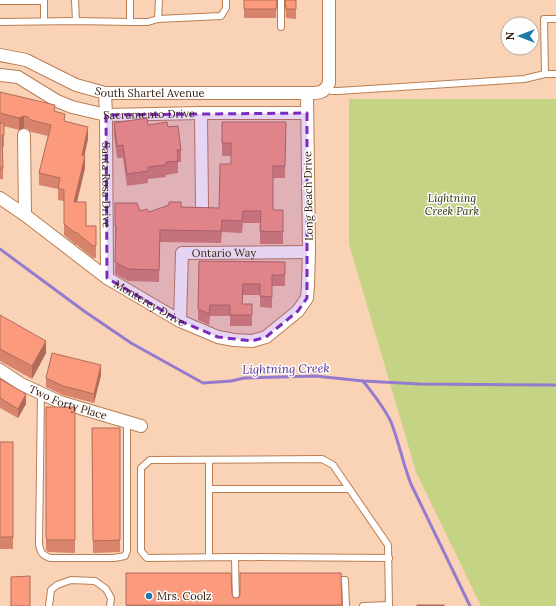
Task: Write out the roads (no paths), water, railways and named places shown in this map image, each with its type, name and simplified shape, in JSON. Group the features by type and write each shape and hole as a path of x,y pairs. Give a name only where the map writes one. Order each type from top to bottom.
{"street":[{"path":"326,88 329,82 329,0"},
{"name":"South Shartel Avenue","path":"0,55 26,60 76,85 105,93 306,93 322,92 326,88"},
{"name":"Sacramento Drive","path":"0,75 18,77 57,101 72,107 106,115 307,113"},
{"name":"Santa Rosa Drive","path":"105,93 107,278"},
{"name":"Long Beach Drive","path":"306,93 309,252 307,298"},
{"path":"201,113 202,208"},
{"path":"24,135 25,215"},
{"name":"Monterey Drive","path":"0,198 25,215 107,278 180,321 218,337 252,341 266,337 298,311 307,298"},
{"name":"Ontario Way","path":"180,321 182,253 309,252"},
{"name":"Two Forty Place","path":"0,370 21,384 60,402 141,426"}],"lane":[{"path":"0,1 44,0 44,21"},
{"path":"75,0 76,21"},
{"path":"130,0 130,22"},
{"path":"158,19 159,0"},
{"path":"0,22 148,22 158,19 221,16 226,8 226,0"},
{"path":"282,0 282,27"},
{"path":"545,74 544,19 556,19"},
{"path":"326,88 332,91 338,91 524,79 545,74 556,74"},
{"path":"41,393 39,544 40,551 43,555 50,558 114,558 125,556 127,551 127,422"},
{"path":"363,606 389,605 389,558 388,545 333,465 322,459 150,460 141,468 141,551 147,558 389,558"},
{"path":"209,460 209,558"},
{"path":"209,489 350,489"},
{"path":"235,557 236,606"},
{"path":"228,579 243,579"},
{"path":"49,606 51,590 57,585 71,580 95,582 106,589 111,598 110,606"},
{"path":"330,580 345,580 346,606"}],"waterway":[{"name":"Lightning Creek","path":"0,249 84,311 131,343 203,383 231,381 244,378 315,376 363,381 420,384 556,385"},
{"name":"Lightning Creek","path":"363,381 382,406 391,422 411,484 470,606"}],"place":[{"name":"Mrs. Coolz","path":"149,596"}],"park label":[{"name":"Lightning Creek Park","path":"452,204"}]}
